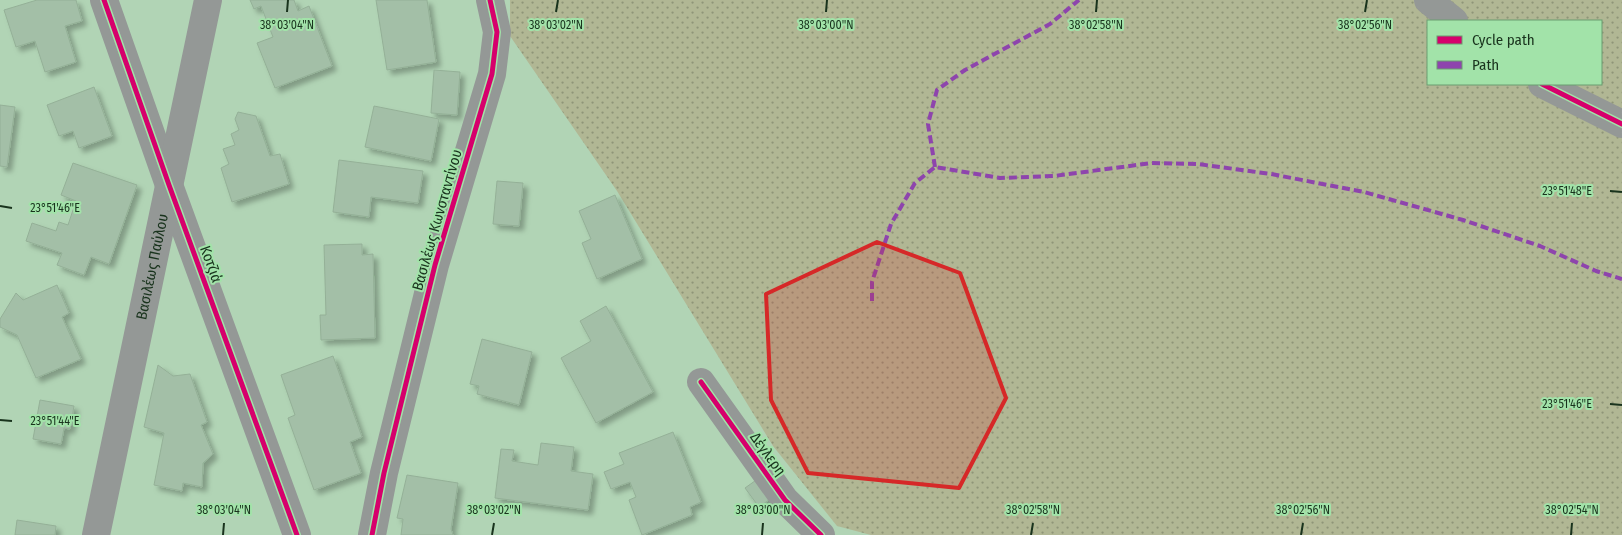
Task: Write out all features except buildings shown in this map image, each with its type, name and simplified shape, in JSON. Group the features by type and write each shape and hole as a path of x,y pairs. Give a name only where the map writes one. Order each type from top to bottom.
{"street":[{"name":"Κοτζιά","path":"104,0 168,185 296,535"},
{"name":"Βασιλέως Παύλου","path":"96,535 208,0"},
{"name":"Βασιλέως Κωνσταντίνου","path":"372,535 384,472 435,266 492,74 497,32 490,0"},
{"path":"1428,0 1453,20"},
{"path":"1544,85 1622,124"},
{"name":"Δέγλερη","path":"700,382 786,500 820,535"}],"highlighted area":[{"path":"877,242 960,273 1006,398 959,488 808,473 771,400 766,294"}],"green space":[{"path":"510,0 1622,0 1622,535 871,535 837,526 773,446 617,191 510,36"}],"marked path":[{"path":"935,167 928,124 937,90 965,70 1050,24 1079,0"},
{"path":"872,301 872,282 891,224 915,183 935,167 1000,178 1054,176 1152,163 1198,164 1271,174 1364,192 1463,220 1540,246 1596,271 1622,279"}],"cycle path":[{"path":"104,0 169,185 297,535"},
{"path":"372,535 384,473 435,265 492,74 497,32 490,0"},
{"path":"1544,85 1622,124"},
{"path":"701,382 785,500 821,535"}]}
